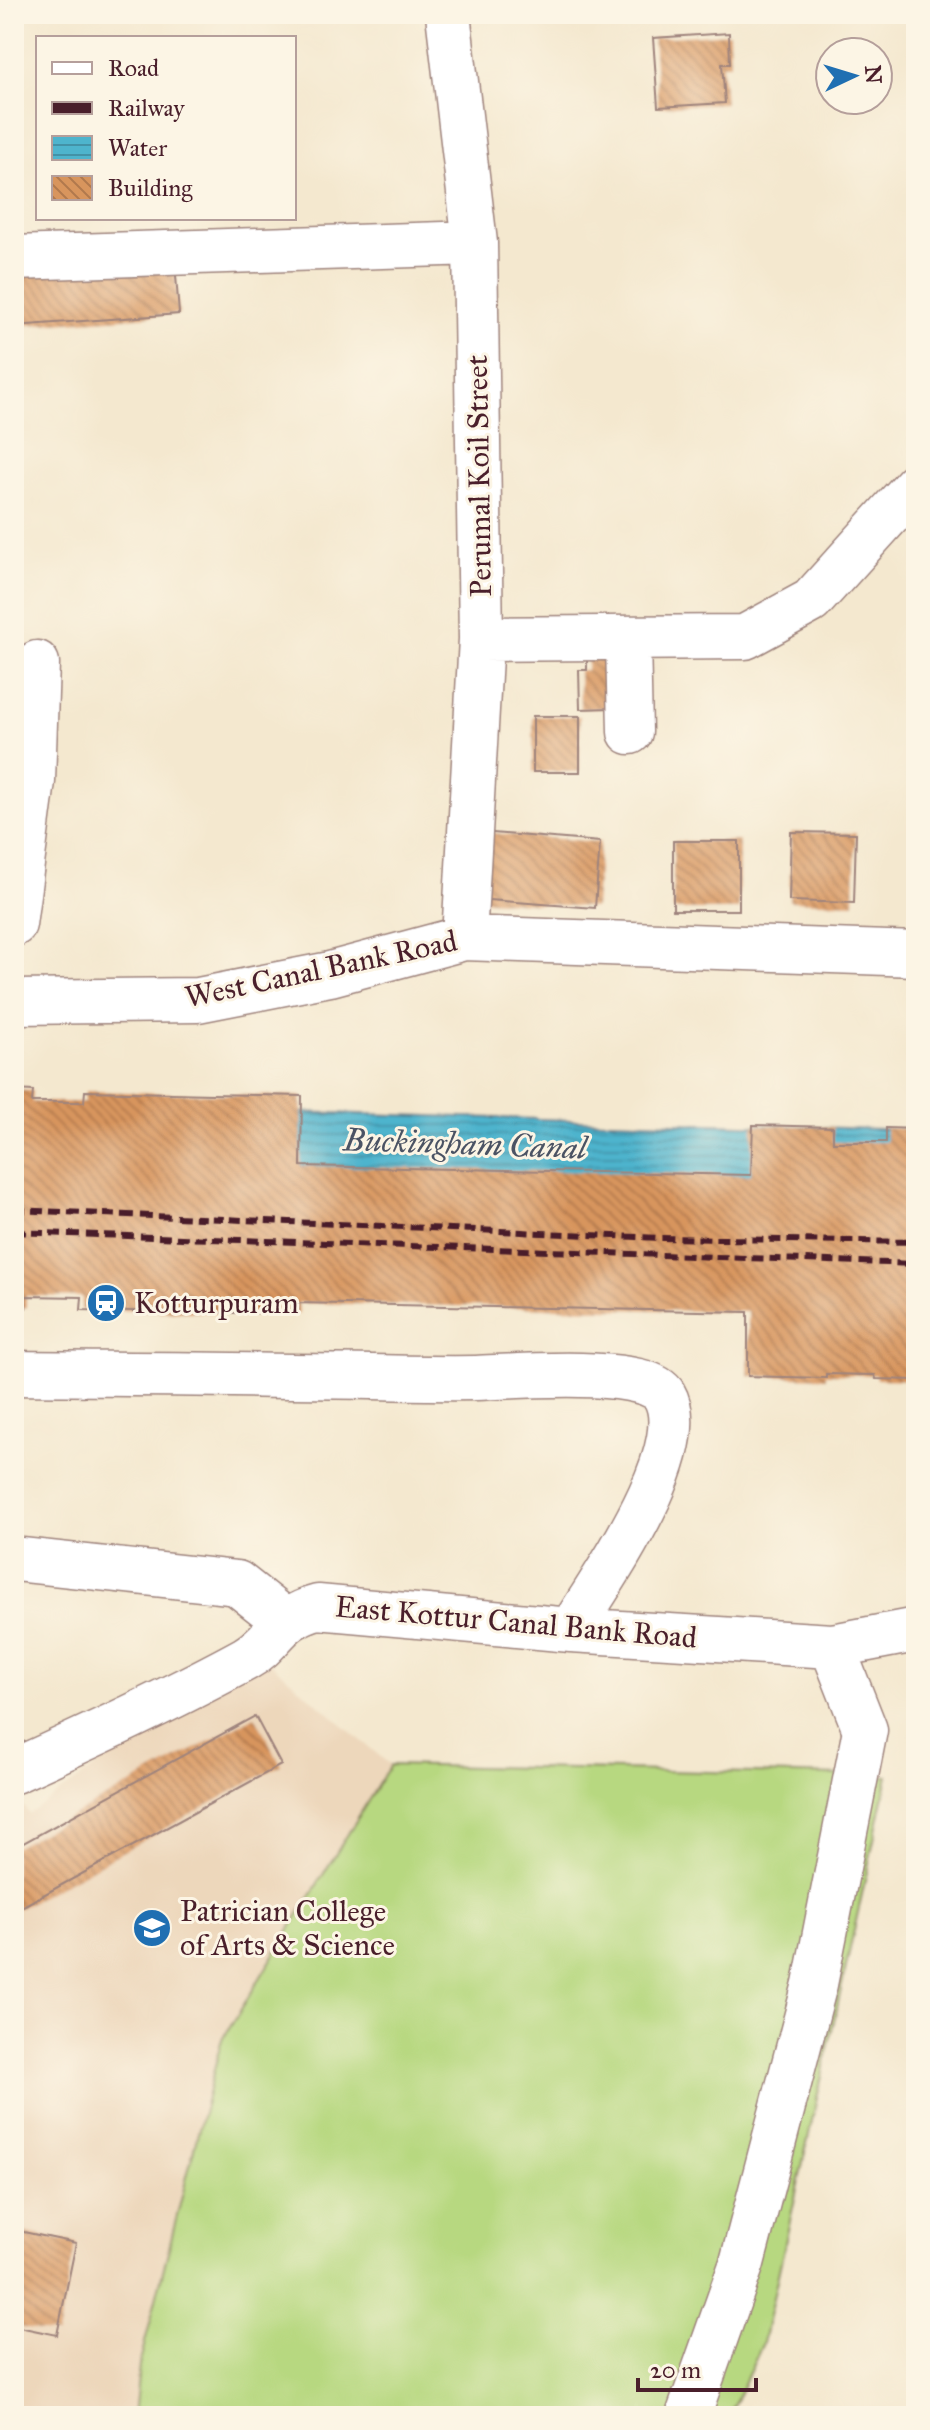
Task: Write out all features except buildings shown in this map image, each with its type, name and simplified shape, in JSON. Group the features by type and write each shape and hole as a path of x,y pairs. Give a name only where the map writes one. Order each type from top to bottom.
{"street":[{"name":"Perumal Koil Street","path":"448,14 475,243 481,639 464,938"},
{"path":"14,258 475,243"},
{"path":"481,639 745,637 811,601 916,485"},
{"path":"628,639 630,732"},
{"path":"14,924 33,781 37,663"},
{"name":"West Canal Bank Road","path":"14,1002 198,1000 330,974 464,938 916,954"},
{"path":"14,1373 460,1378 599,1375 644,1381 663,1393 672,1417 669,1445 649,1501 571,1630"},
{"path":"15,1566 237,1583 285,1621"},
{"name":"East Kottur Canal Bank Road","path":"14,1771 124,1722 249,1657 285,1621 308,1609 336,1607 571,1630 832,1646 916,1630"},
{"path":"688,2416 742,2263 815,1984 865,1730 832,1646"}],"shaded area":[{"name":"Patrician College of Arts & Science","path":"261,1651 268,1661 390,1765 221,2043 139,2366 134,2416 14,2416 14,1793 29,1814"}],"green space":[{"path":"390,1765 888,1776 763,2343 729,2416 134,2416 139,2366 221,2042"}],"water":[{"name":"Buckingham Canal","path":"14,1104 916,1130 916,1222 14,1171"}],"railway":[{"path":"14,1210 659,1238 916,1242"},
{"path":"14,1232 916,1264"}],"place":[{"name":"Kotturpuram","path":"106,1303"},
{"name":"Patrician College of Arts & Science","path":"152,1928"}]}
